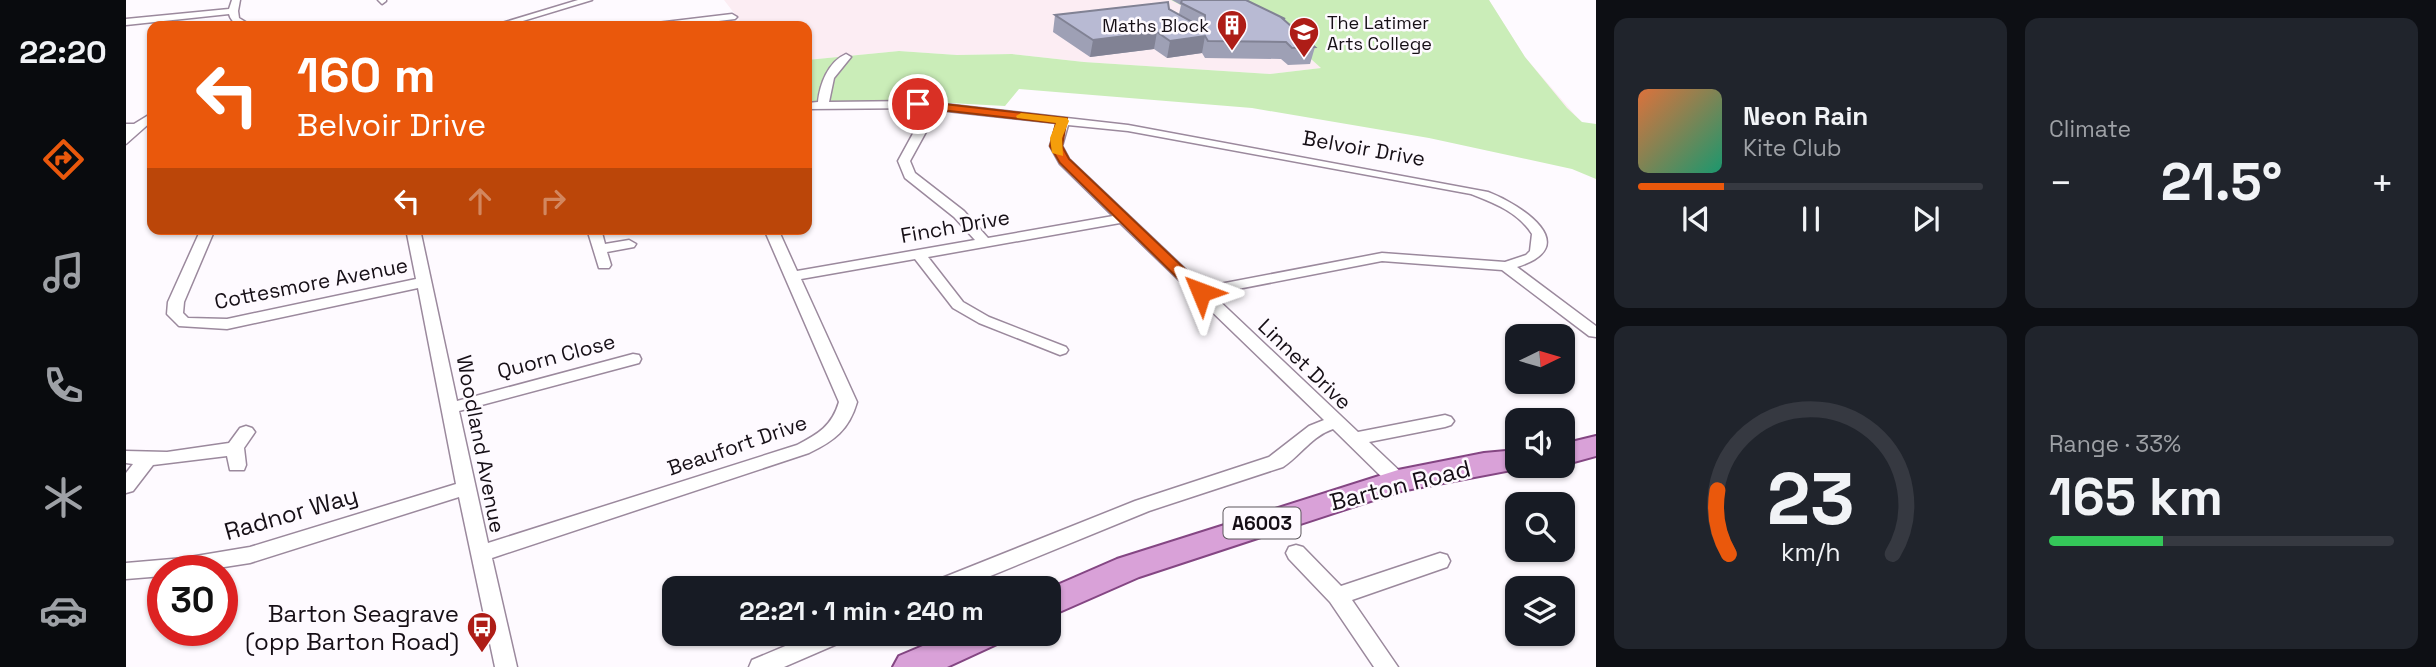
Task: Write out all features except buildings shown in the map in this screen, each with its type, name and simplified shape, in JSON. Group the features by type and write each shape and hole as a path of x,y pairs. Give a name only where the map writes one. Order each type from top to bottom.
{"main road":[{"path":"1575,449 1596,446"},
{"path":"1575,456 1596,458"},
{"name":"Barton Road","path":"1061,598 1128,568 1398,481 1505,461"},
{"path":"911,667 958,646"}],"street":[{"path":"236,0 233,11 238,21"},
{"path":"514,21 588,0"},
{"path":"127,23 233,11"},
{"path":"720,21 732,17"},
{"path":"823,105 823,91 835,65 846,57"},
{"name":"Belvoir Drive","path":"812,106 934,106 1176,135 1474,191 1524,216 1539,234 1537,252 1531,258 1506,266 1382,257 1201,292"},
{"path":"934,106 904,161 909,176 959,214 985,243"},
{"name":"Linnet Drive","path":"1063,121 1056,138 1058,153 1398,481"},
{"path":"126,140 132,127"},
{"name":"Finch Drive","path":"793,276 1124,218"},
{"name":"Cottesmore Avenue","path":"205,235 176,302 175,314 184,323 227,324 425,282"},
{"name":"Woodland Avenue","path":"414,235 506,667"},
{"path":"596,235 604,265"},
{"name":"Beaufort Drive","path":"480,554 803,449 828,436 843,422 848,402 774,235"},
{"path":"600,249 629,244"},
{"path":"919,254 958,305 984,320 1060,350"},
{"path":"1506,266 1595,333"},
{"name":"Quorn Close","path":"450,408 632,359"},
{"path":"1353,439 1445,421"},
{"path":"967,576 1142,506 1276,461 1291,454 1314,428 1335,423"},
{"path":"126,457 147,460 236,456 246,432"},
{"path":"126,486 147,460"},
{"name":"Radnor Way","path":"238,557 466,488"},
{"path":"1296,553 1336,596 1387,667"},
{"path":"1336,596 1440,561"},
{"name":"Radnor Way","path":"126,571 147,570"},
{"path":"760,667 808,646"}],"shaded area":[{"name":"The Latimer Arts College","path":"724,0 1489,0 1525,57 1582,123 1321,68 1270,74 1084,62 1012,54 957,55 899,51 812,60 812,21 740,21"}],"green space":[{"path":"1171,0 1489,0 1525,57 1567,108 1582,122 1596,124 1596,179 1572,169 1429,138 1252,108 1019,89 1005,106 893,100 812,104 812,60 899,51 957,55 1012,54 1084,62 1270,74 1321,68 1301,50 1192,11"}],"slow traffic":[{"path":"1021,116 1063,121 1056,138 1059,153"}],"place":[{"name":"Maths Block","path":"1232,52"},
{"name":"The Latimer Arts College","path":"1304,59"},
{"name":"Barton Seagrave (opp Barton Road)","path":"482,654"}],"route":[{"path":"918,104 1063,121 1056,138 1056,146 1064,161 1201,292"}]}
